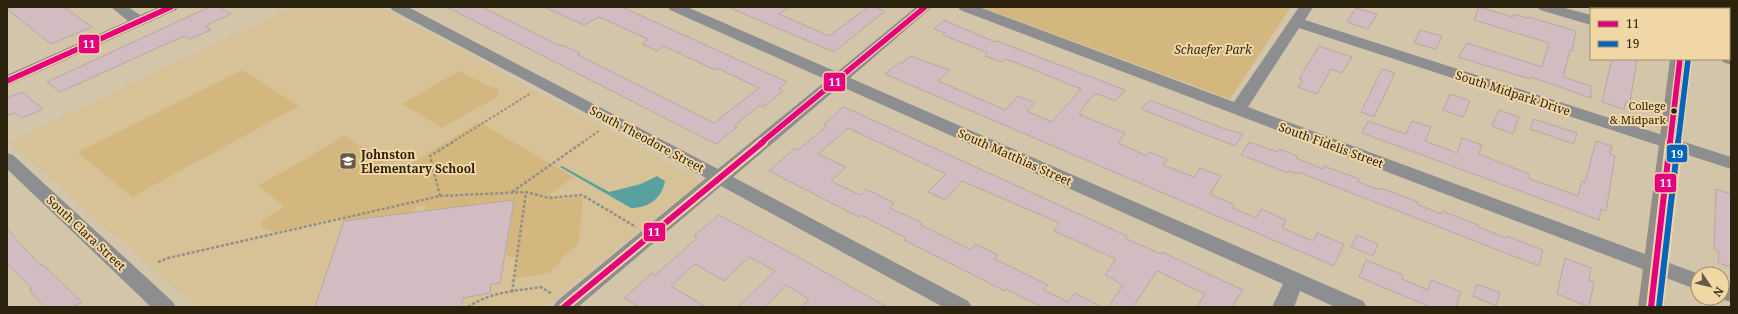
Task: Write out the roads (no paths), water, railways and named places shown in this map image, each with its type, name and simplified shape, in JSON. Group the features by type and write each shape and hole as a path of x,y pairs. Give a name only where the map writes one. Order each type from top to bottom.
{"main road":[{"path":"1651,307 1680,60"}],"street":[{"path":"118,7 139,21"},
{"path":"7,81 171,7"},
{"name":"South Theodore Street","path":"397,7 560,92 960,307"},
{"name":"South Matthias Street","path":"674,7 1356,307"},
{"path":"562,304 718,178 925,7"},
{"name":"South Fidelis Street","path":"965,7 1690,279"},
{"path":"1237,110 1306,7"},
{"path":"1545,7 1590,20"},
{"name":"South Midpark Drive","path":"1296,22 1731,163"},
{"name":"South Clara Street","path":"7,159 165,307"},
{"path":"1282,307 1295,280"}],"water":[{"path":"562,166 609,192 641,184 657,176 665,181 661,192 654,201 638,208 631,208 560,167"}],"place":[{"name":"College & Midpark","path":"1674,111"},
{"name":"Johnston Elementary School","path":"348,161"}],"park label":[{"name":"Schaefer Park","path":"1213,49"}]}
